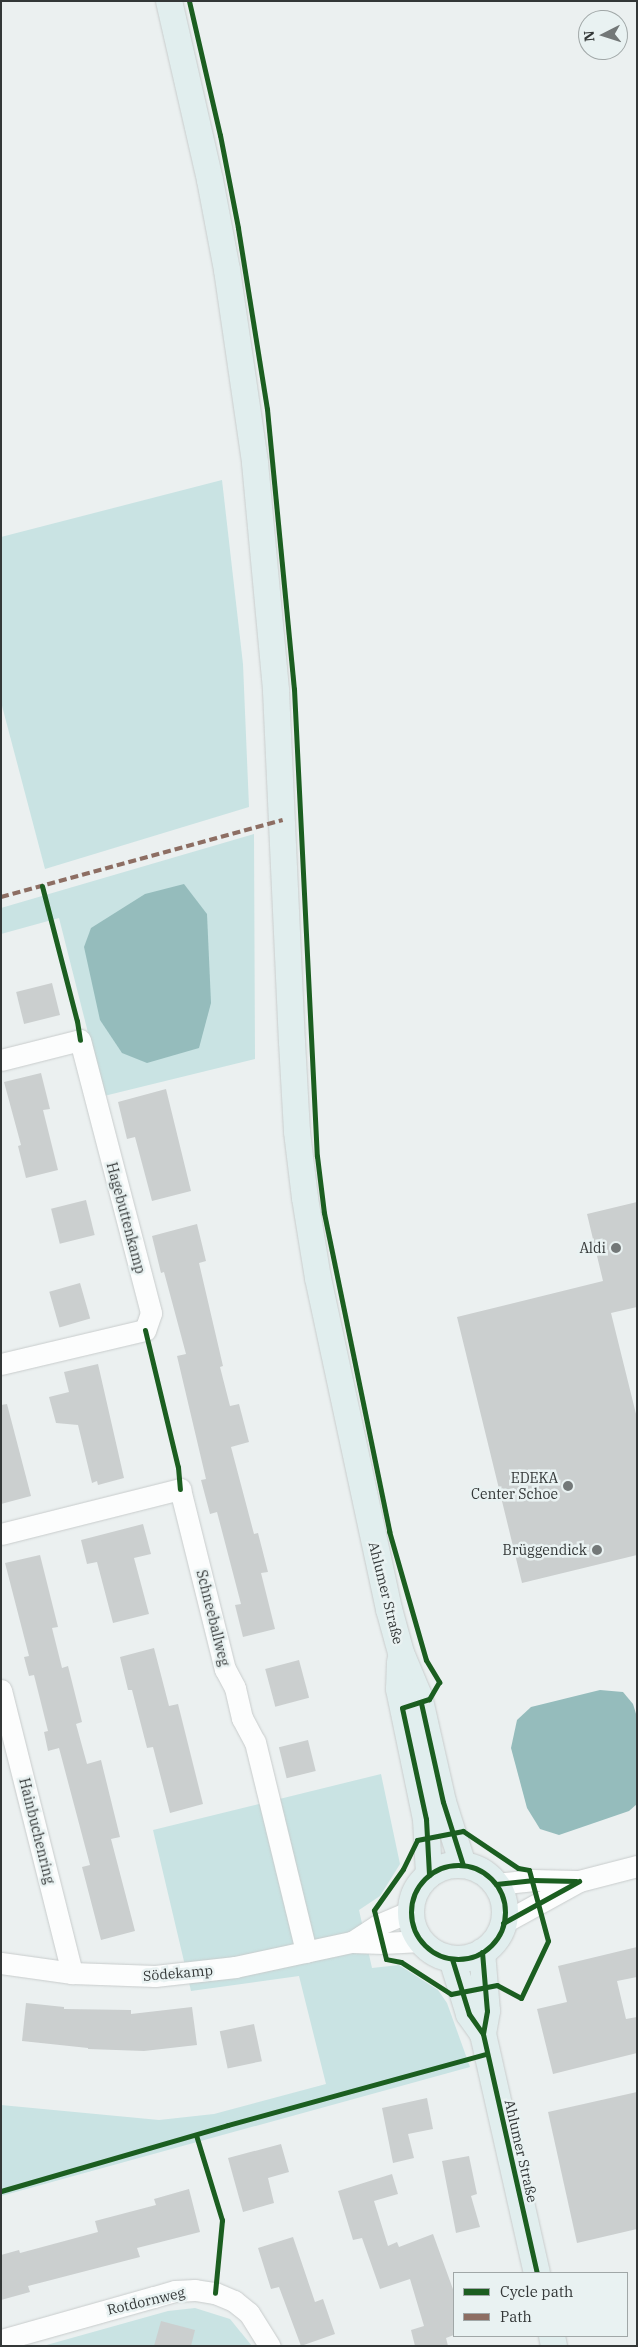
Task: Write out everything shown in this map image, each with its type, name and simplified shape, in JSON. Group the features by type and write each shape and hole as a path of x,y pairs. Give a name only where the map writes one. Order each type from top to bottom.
{"main road":[{"name":"Ahlumer Straße","path":"169,1 210,180 242,365 268,585 276,691 292,1042 304,1189 318,1278 371,1532 400,1653 419,1696 443,1802 463,1865"},
{"name":"Ahlumer Straße","path":"400,1653 399,1689 426,1819 429,1875"},
{"path":"463,1865 481,1871 496,1884 504,1903 503,1923 496,1940 482,1952 472,1956 452,1958 435,1953 420,1941 415,1932 411,1911 416,1891 429,1875 445,1866 463,1865"},
{"name":"Ahlumer Straße","path":"482,1952 487,2011 483,2034"},
{"name":"Ahlumer Straße","path":"452,1958 469,2014 483,2034 538,2272"}],"street":[{"name":"Hagebuttenkamp","path":"1,1060 80,1040 151,1313 145,1330 1,1364"},
{"name":"Schneeballweg","path":"1,1534 180,1489 225,1669 235,1688 242,1718 255,1742 306,1952"},
{"name":"Hainbuchenring","path":"1,1690 72,1973"},
{"path":"503,1923 579,1881 637,1866"},
{"path":"496,1884 532,1880 579,1881"},
{"name":"Södekamp","path":"352,1942 378,1925 411,1911"},
{"name":"Södekamp","path":"1,1963 72,1973 121,1976 192,1973 235,1967 352,1942 420,1941"},
{"name":"Rotdornweg","path":"1,2340 161,2295 195,2290 215,2293 234,2301 249,2313 270,2346"}],"shaded area":[{"path":"222,480 243,664 249,807 45,869 1,702 1,537"},
{"path":"254,834 255,1059 104,1096 59,918 1,934 1,908"},
{"path":"184,884 207,914 211,1003 199,1048 147,1063 122,1053 100,1020 84,947 91,928 145,894"},
{"path":"600,1690 623,1692 633,1704 637,1717 637,1804 629,1811 559,1835 540,1829 527,1808 511,1748 517,1720 531,1707"},
{"path":"381,1774 400,1864 380,1896 359,1910 372,1968 399,1965 438,1990 447,2003 470,2067 1,2196 1,2105 159,2120 214,2114 326,2084 299,1976 191,1991 153,1830"},
{"path":"195,2308 230,2319 252,2346 43,2346 168,2311"}],"building":[{"path":"52,983 60,1015 24,1024 16,992"},
{"path":"41,1073 50,1109 43,1110 58,1170 26,1178 18,1146 21,1145 4,1082"},
{"path":"166,1089 191,1191 152,1201 135,1137 127,1139 118,1102"},
{"path":"86,1200 95,1235 60,1244 51,1209"},
{"name":"EDEKA Center Schoe","path":"637,1202 637,1307 611,1313 637,1418 637,1555 522,1583 457,1317 603,1281 587,1214"},
{"path":"197,1224 206,1261 199,1263 223,1366 220,1367 230,1406 239,1404 249,1442 231,1447 254,1534 258,1533 268,1572 261,1573 275,1629 243,1637 235,1605 241,1604 217,1512 210,1514 201,1480 206,1479 177,1356 186,1354 164,1272 161,1273 152,1236"},
{"path":"80,1283 90,1319 59,1327 49,1292"},
{"path":"98,1364 124,1478 98,1485 97,1481 92,1483 78,1425 56,1423 49,1397 69,1392 64,1372"},
{"path":"7,1404 31,1496 1,1504 1,1405"},
{"path":"143,1524 151,1554 134,1558 149,1614 113,1623 97,1562 87,1564 81,1540"},
{"path":"40,1555 58,1627 52,1628 62,1668 68,1666 82,1722 76,1724 87,1764 101,1760 120,1837 111,1839 135,1931 101,1940 82,1867 90,1865 59,1748 48,1751 44,1732 48,1731 34,1675 29,1676 24,1657 29,1656 5,1563"},
{"path":"154,1648 169,1706 178,1704 203,1804 170,1813 153,1747 147,1748 132,1690 128,1690 120,1657"},
{"path":"299,1660 309,1698 275,1707 265,1669"},
{"path":"308,1740 316,1771 287,1778 279,1747"},
{"path":"637,1947 637,1977 617,1981 626,2019 637,2017 637,2053 553,2074 537,2009 567,2002 558,1966"},
{"path":"26,2003 64,2007 64,2009 131,2010 131,2014 192,2007 197,2045 144,2051 88,2049 22,2041"},
{"path":"254,2024 262,2061 228,2068 220,2031"},
{"path":"637,2092 637,2229 577,2243 548,2112"},
{"path":"427,2098 433,2129 408,2134 414,2158 393,2163 382,2108"},
{"path":"281,2144 289,2172 268,2178 274,2203 243,2212 228,2158"},
{"path":"469,2156 477,2194 471,2196 480,2227 456,2233 442,2161"},
{"path":"392,2174 398,2194 374,2201 388,2246 397,2242 399,2247 433,2234 453,2289 453,2335 446,2338 448,2346 415,2346 411,2330 424,2326 410,2279 380,2289 362,2238 353,2240 338,2191"},
{"path":"189,2189 200,2232 137,2248 140,2257 28,2286 30,2292 1,2300 1,2255 19,2250 20,2253 98,2232 95,2221 156,2205 154,2199"},
{"path":"293,2237 315,2302 323,2299 335,2334 301,2346 279,2287 271,2289 258,2248"},
{"path":"161,2321 195,2330 191,2346 154,2346"}],"marked path":[{"path":"1,897 283,820"}],"cycle path":[{"path":"189,1 220,135 238,228 267,409 294,689 317,1156 324,1213 389,1531 426,1660 439,1682 429,1699 402,1708 426,1819 429,1875"},
{"path":"42,886 77,1021 80,1040"},
{"path":"145,1330 178,1467 180,1489"},
{"path":"421,1703 443,1802 463,1865"},
{"path":"463,1831 518,1868 529,1870 548,1941 521,1998 497,1985 451,1994 401,1962 386,1959 374,1910 403,1869 417,1840 463,1831"},
{"path":"458,1865 476,1869 491,1879 501,1894 505,1912 501,1930 491,1945 476,1955 458,1959 440,1955 425,1945 415,1930 411,1912 415,1894 425,1879 440,1869 458,1865"},
{"path":"496,1884 532,1880 576,1881"},
{"path":"503,1923 579,1881"},
{"path":"482,1952 487,2011 483,2034 537,2272"},
{"path":"452,1959 469,2014 483,2034"},
{"path":"1,2191 228,2125 486,2054"},
{"path":"196,2135 222,2220 215,2293"}],"place":[{"name":"Aldi","path":"616,1248"},
{"name":"EDEKA Center Schoe","path":"568,1486"},
{"name":"Brüggendick","path":"597,1550"}]}
